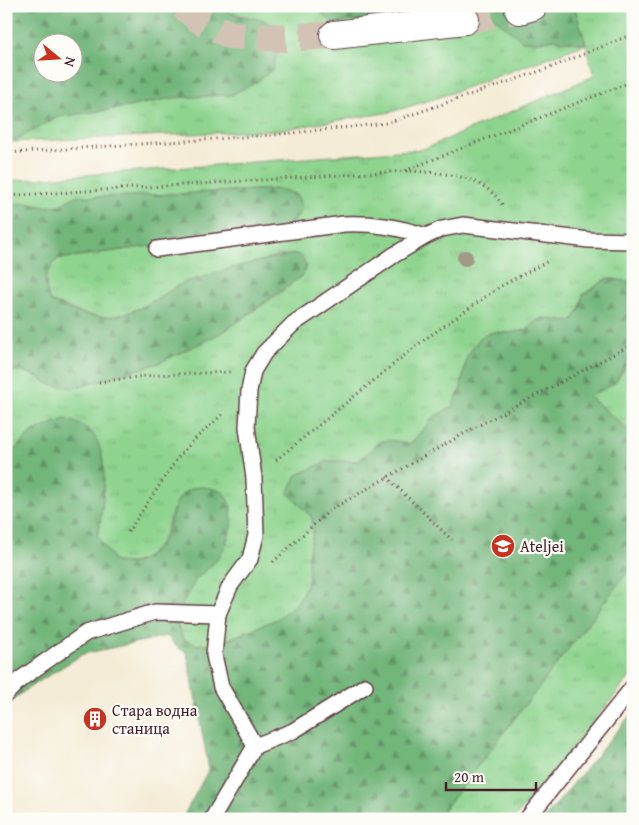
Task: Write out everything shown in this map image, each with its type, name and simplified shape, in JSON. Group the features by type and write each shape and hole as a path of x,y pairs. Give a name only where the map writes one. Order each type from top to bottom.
{"street":[{"path":"334,35 465,20"}],"lane":[{"path":"156,249 344,224 371,224 400,228 426,236"},
{"path":"255,746 221,687 214,655 218,614 230,586 250,560 256,535 254,478 247,427 249,391 253,371 264,353 293,324 394,255 442,229 463,225 589,240 633,241"},
{"path":"6,694 22,678 86,633 155,612 218,614"},
{"path":"212,819 255,746 293,731 365,686"},
{"path":"527,819 633,687"}],"path":[{"path":"6,153 273,136 387,122 552,67 633,34"},
{"path":"404,171 633,80"},
{"path":"6,196 404,171 450,174 482,184"},
{"path":"254,478 421,342 501,286 589,240"},
{"path":"268,567 330,510 472,429 633,344"},
{"path":"99,382 153,375 253,371"},
{"path":"128,532 179,456 196,438 249,391"},
{"path":"387,477 452,540"}],"green space":[{"path":"6,6 222,6 234,14 270,23 281,35 282,38 272,70 255,83 231,95 172,98 58,117 12,142 6,143"},
{"path":"222,6 316,6 321,13 379,19 378,15 440,6 471,6 488,12 503,25 537,42 554,39 570,42 583,35 574,6 633,6 633,283 608,278 583,295 579,311 572,321 564,322 544,318 539,319 527,330 511,333 493,332 467,356 461,388 452,407 434,417 410,444 393,441 381,442 372,448 360,461 328,461 289,493 312,518 313,532 308,556 309,579 298,602 277,619 215,645 197,645 183,639 177,624 180,608 196,579 216,561 225,546 232,523 173,509 165,533 157,548 144,558 133,563 115,562 97,536 103,489 101,455 98,443 65,419 37,430 30,435 18,447 6,465 6,373 12,371 24,372 51,385 159,363 223,332 290,286 297,254 277,256 187,282 143,307 119,316 101,317 84,314 50,301 46,288 47,274 57,259 279,228 299,198 295,194 279,189 108,197 76,196 60,205 45,207 26,203 6,206 6,181 424,149 594,76 586,44 440,97 391,112 278,130 12,142 58,117 172,98 277,28 264,21 227,12"},
{"path":"316,6 440,6 378,15 379,19 333,23"},
{"path":"471,6 574,6 586,44 554,39 537,42 522,41 488,12"},
{"path":"279,189 295,195 302,208 295,220 279,228 57,259 47,274 46,288 50,301 78,313 103,317 128,313 176,287 215,273 284,256 297,254 303,258 306,266 303,275 223,332 159,363 73,388 51,385 33,374 16,370 6,373 6,206 26,203 45,207 60,205 76,196 108,197"},
{"path":"608,278 633,283 633,345 629,358 615,383 589,396 633,434 633,565 437,819 182,819 209,769 187,653 176,646 167,636 83,654 27,689 6,706 6,465 24,440 37,430 65,419 87,429 97,440 101,452 104,481 102,511 97,536 115,562 135,563 156,550 164,538 180,497 186,491 204,487 223,492 231,506 232,524 225,547 216,561 196,579 180,608 177,624 183,639 197,645 215,645 277,619 298,602 309,579 308,556 313,532 312,517 288,493 297,475 328,461 360,461 372,448 381,442 393,441 410,444 434,417 452,407 461,388 467,356 480,338 493,332 511,333 527,330 539,319 544,318 564,322 572,321 579,311 583,295"},
{"path":"633,345 633,434 589,396 615,383 623,371"},
{"path":"633,565 633,673 514,819 437,819"},
{"path":"633,712 633,819 544,819"}],"tunnel":[{"path":"183,6 198,19 230,35 285,38 334,35"},
{"path":"465,20 519,10"}],"place":[{"name":"Ateljei","path":"503,546"},
{"name":"Стара водна станица","path":"95,719"}]}
